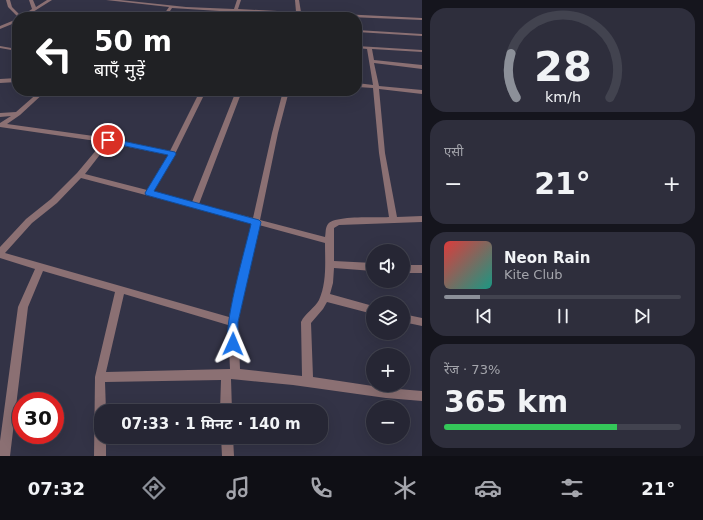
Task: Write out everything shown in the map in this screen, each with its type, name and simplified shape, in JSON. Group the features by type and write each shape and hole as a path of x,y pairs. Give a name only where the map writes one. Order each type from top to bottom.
{"street":[{"path":"8,0 10,7 16,12"},
{"path":"31,0 35,10"},
{"path":"31,12 50,0"},
{"path":"108,0 171,7 248,12"},
{"path":"235,11 239,0"},
{"path":"297,0 298,12"},
{"path":"168,12 171,7"},
{"path":"362,18 422,19"},
{"path":"0,28 12,22"},
{"path":"362,31 422,35"},
{"path":"0,47 12,49"},
{"path":"362,47 422,51"},
{"path":"369,48 376,87 382,153 392,219"},
{"path":"371,61 422,67"},
{"path":"0,81 12,80"},
{"path":"362,86 422,92"},
{"path":"0,125 18,114 38,96"},
{"path":"149,193 172,154 201,96"},
{"path":"194,206 237,96"},
{"path":"227,404 233,322 285,96"},
{"path":"0,115 18,114"},
{"path":"0,125 108,140 172,154"},
{"path":"108,140 80,175 54,201 29,222 0,254 233,322"},
{"path":"80,175 330,241"},
{"path":"308,383 306,322 310,315 322,303 327,291 330,264 330,227 339,222 422,219"},
{"path":"330,264 366,267"},
{"path":"4,456 23,307 41,266"},
{"path":"410,268 422,269"},
{"path":"100,456 100,377 120,290"},
{"path":"325,297 366,308"},
{"path":"410,319 422,322"},
{"path":"100,377 230,374 366,391 422,396"},
{"path":"227,444 228,456"}],"route":[{"path":"108,140 172,154 149,193 256,222 233,322 233,344"}]}
